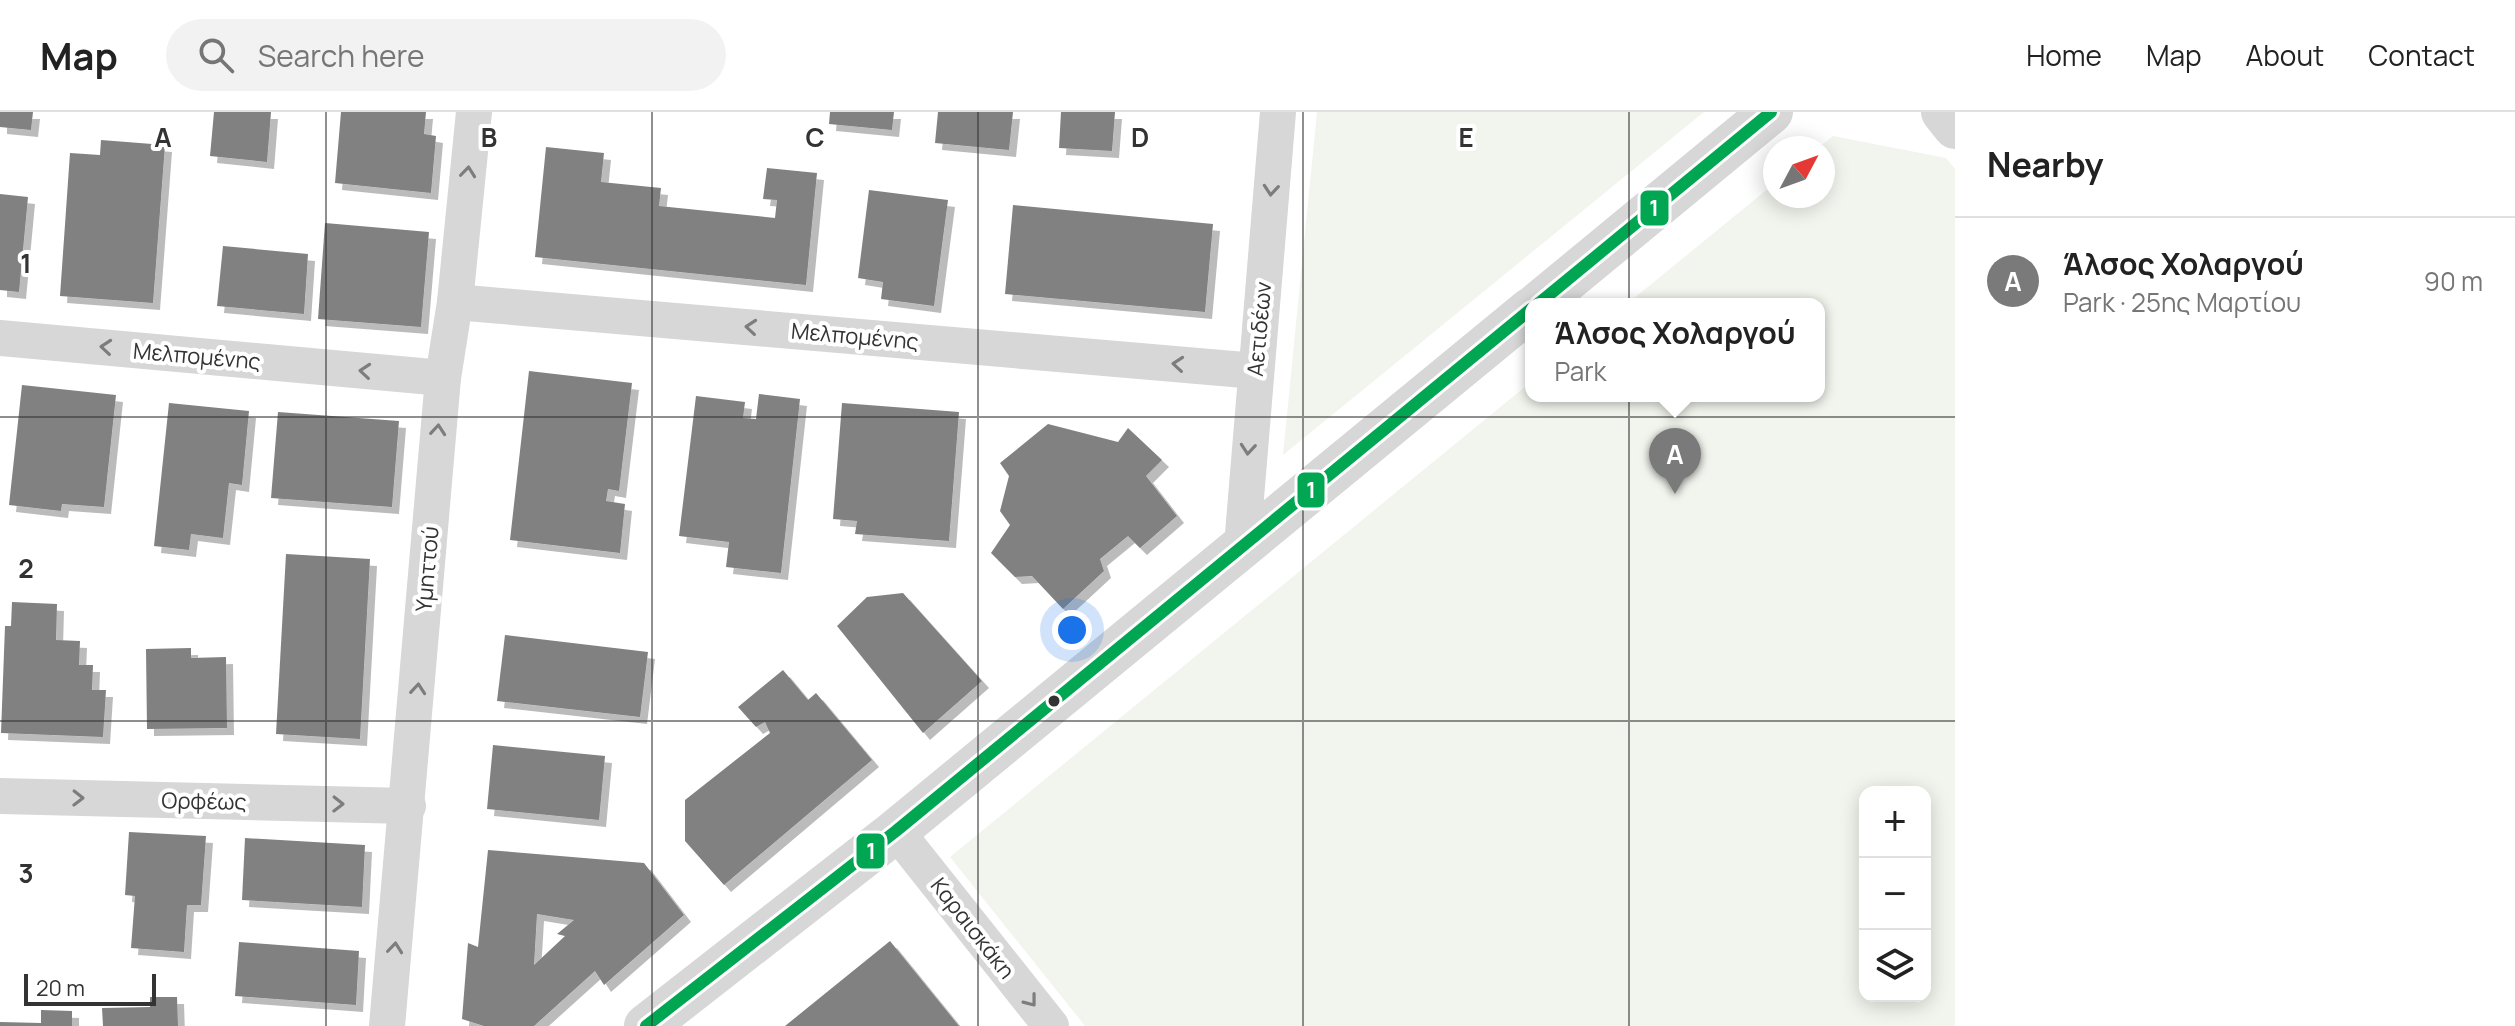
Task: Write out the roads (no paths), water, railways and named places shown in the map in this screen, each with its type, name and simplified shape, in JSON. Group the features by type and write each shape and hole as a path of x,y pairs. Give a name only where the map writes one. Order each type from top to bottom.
{"street":[{"name":"Υμηττού","path":"387,1026 443,378 455,302 474,112"},
{"name":"Αετιδέων","path":"1242,546 1278,112"},
{"path":"1545,298 1771,112"},
{"path":"1943,112 1955,127"},
{"name":"Μελπομένης","path":"455,302 1256,371"},
{"path":"646,1026 896,831 1525,314"},
{"name":"Μελπομένης","path":"0,338 443,378"},
{"name":"Ορφέως","path":"0,796 408,806"},
{"name":"Καραισκάκη","path":"896,831 1051,1026"}],"place":[{"name":"Άλσος Χολαργού","path":"1675,494"}]}
